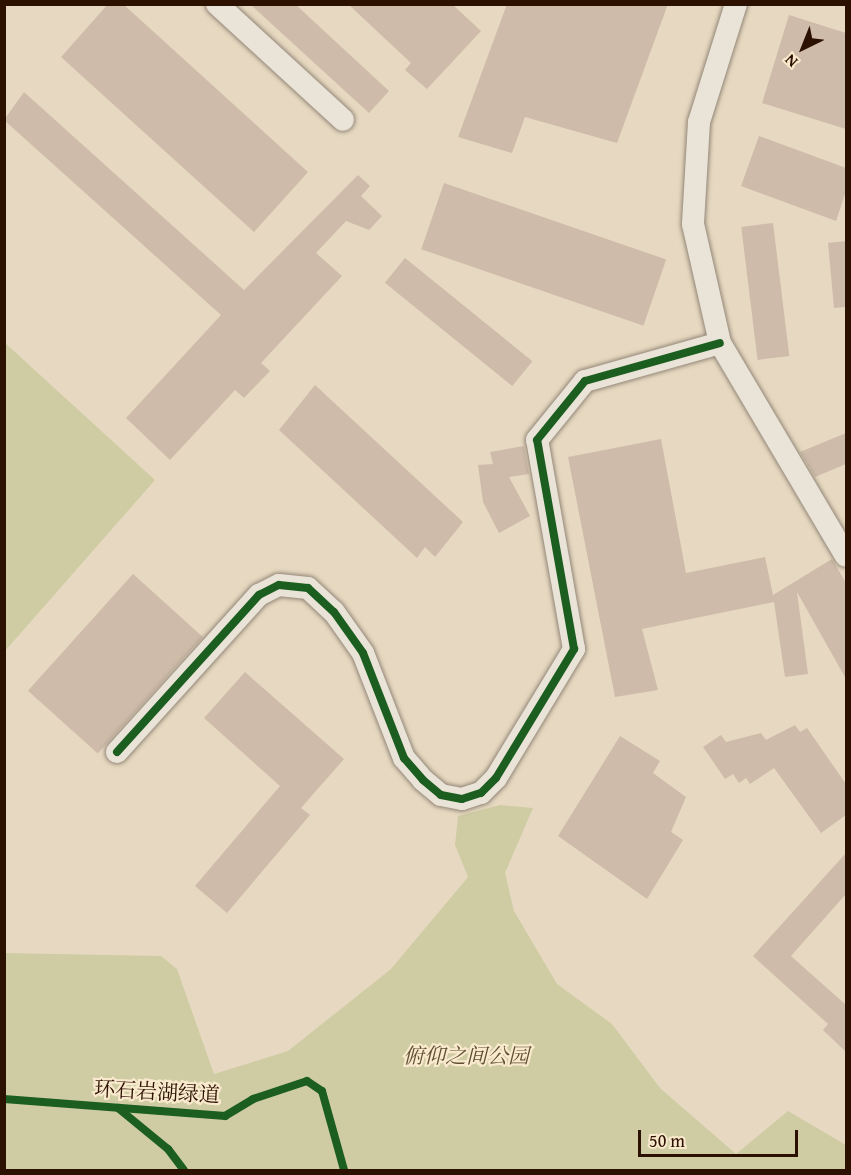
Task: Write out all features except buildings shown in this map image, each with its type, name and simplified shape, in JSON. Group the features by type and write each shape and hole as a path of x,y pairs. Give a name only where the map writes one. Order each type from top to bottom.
{"street":[{"path":"217,4 343,120"},
{"path":"736,4 699,122 693,224 720,343 846,556"},
{"path":"117,752 259,595 279,585 308,588 334,612 363,653 404,758 423,780 441,795 462,799 481,793 496,778 574,649 537,440 585,381 720,343"}],"green space":[{"path":"4,342 155,480 5,651 4,651"},
{"name":"俯仰之间公园","path":"500,805 533,808 505,873 514,911 557,984 612,1024 660,1088 736,1154 788,1111 846,1145 846,1170 5,1170 5,953 161,956 177,969 214,1074 288,1051 391,969 468,877 455,845 458,816"}],"cycle path":[{"path":"117,752 259,595 279,585 308,588 334,612 363,653 404,758 423,780 441,795 462,799 481,793 496,778 574,649 537,440 585,381 720,343"},
{"name":"环石岩湖绿道","path":"4,1099 225,1116 253,1099 307,1081 322,1091 344,1170"},
{"name":"环石岩湖绿道","path":"118,1108 168,1149 184,1170"}]}
